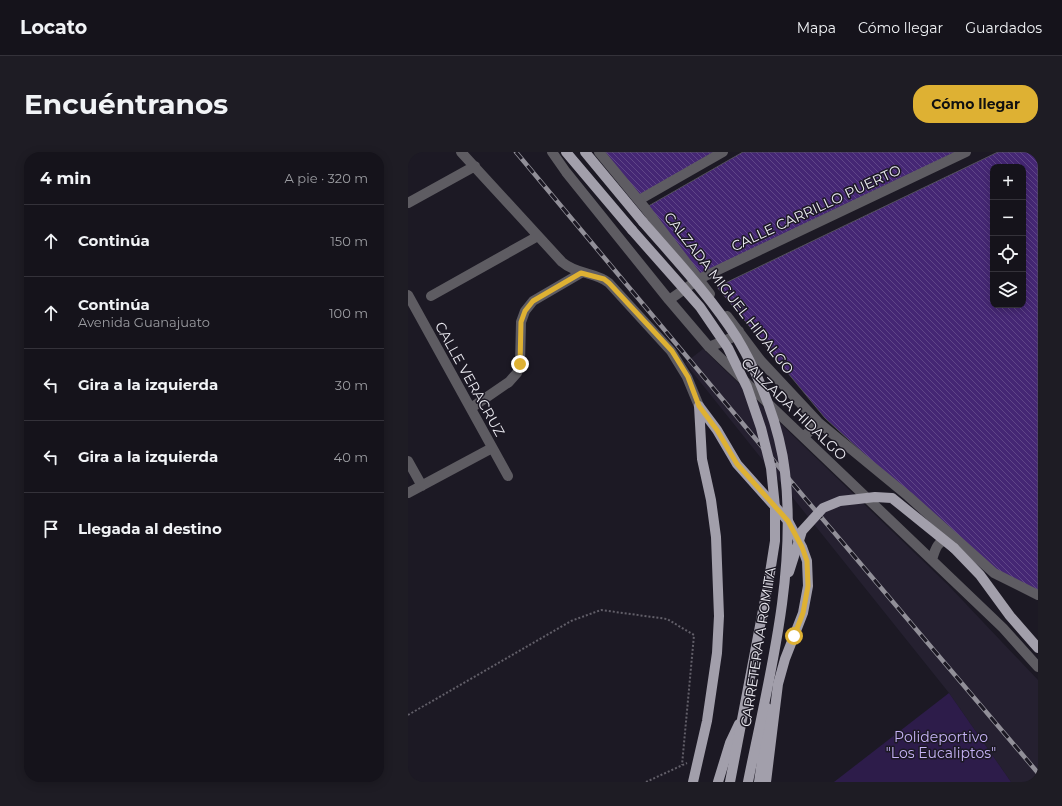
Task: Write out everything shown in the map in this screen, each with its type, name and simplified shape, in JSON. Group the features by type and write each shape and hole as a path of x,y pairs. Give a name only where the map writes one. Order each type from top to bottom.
{"main road":[{"name":"CARRETERA A ROMITA","path":"566,152 700,307 728,348 747,387 761,428 771,468 775,508 775,541 730,782"},
{"name":"CALZADA MIGUEL HIDALGO","path":"585,152 643,222"},
{"name":"CARRETERA A ROMITA","path":"643,222 705,293 738,340 753,370 768,407 778,436 785,472 787,509 784,587 770,672 748,782"},
{"path":"693,782 707,721 717,653 719,616 716,537 711,500 702,460 699,406"},
{"path":"699,406 717,430 737,464 788,521 802,547 807,561 808,586 803,613 785,659 778,684 766,782"},
{"path":"784,587 802,531 823,508 840,501 875,497 892,498 955,543 1010,616 1038,648"},
{"path":"759,782 762,768 770,672"},
{"path":"718,782 730,743 742,719"}],"street":[{"path":"461,152 562,262 568,267 581,273 604,279 609,283 672,351 688,377 699,406"},
{"name":"CALZADA HIDALGO","path":"552,152 566,172 669,300 709,347 1003,628 1038,667"},
{"name":"CALZADA MIGUEL HIDALGO","path":"600,152 639,200 762,361 818,422 908,496 955,543 994,573 1035,594"},
{"path":"639,200 723,152"},
{"name":"CALLE CARRILLO PUERTO","path":"669,300 699,279 966,152"},
{"path":"408,203 475,166"},
{"path":"431,296 538,236"},
{"path":"471,408 509,382 517,373 520,364 521,322 525,311 533,301 581,273"},
{"name":"CALLE VERACRUZ","path":"408,295 508,476"},
{"path":"709,347 731,338 739,331"},
{"path":"804,437 818,422"},
{"path":"408,493 492,448"},
{"path":"408,461 422,486"},
{"path":"932,560 936,546 945,539 955,543"}],"path":[{"path":"408,715 571,621 601,610 667,619 694,635 682,765"},
{"path":"646,782 699,757"}],"shaded area":[{"path":"703,349 948,585 1038,680 1038,782 1011,782 949,693 685,363"}],"green space":[{"name":"Polideportivo \"Los Eucaliptos\"","path":"949,693 1011,782 834,782"}],"building":[{"path":"599,152 723,152 639,200"},
{"path":"743,152 969,152 699,279 645,208"},
{"path":"998,152 1038,152 1038,591 994,573 825,418 717,287"}],"railway":[{"path":"516,152 804,497 1038,773"}],"route":[{"path":"520,364 521,322 525,311 533,301 581,273 599,277 609,283 672,351 688,377 699,406 717,430 737,464 788,521 802,547 807,561 808,586 803,613 794,636"}]}
